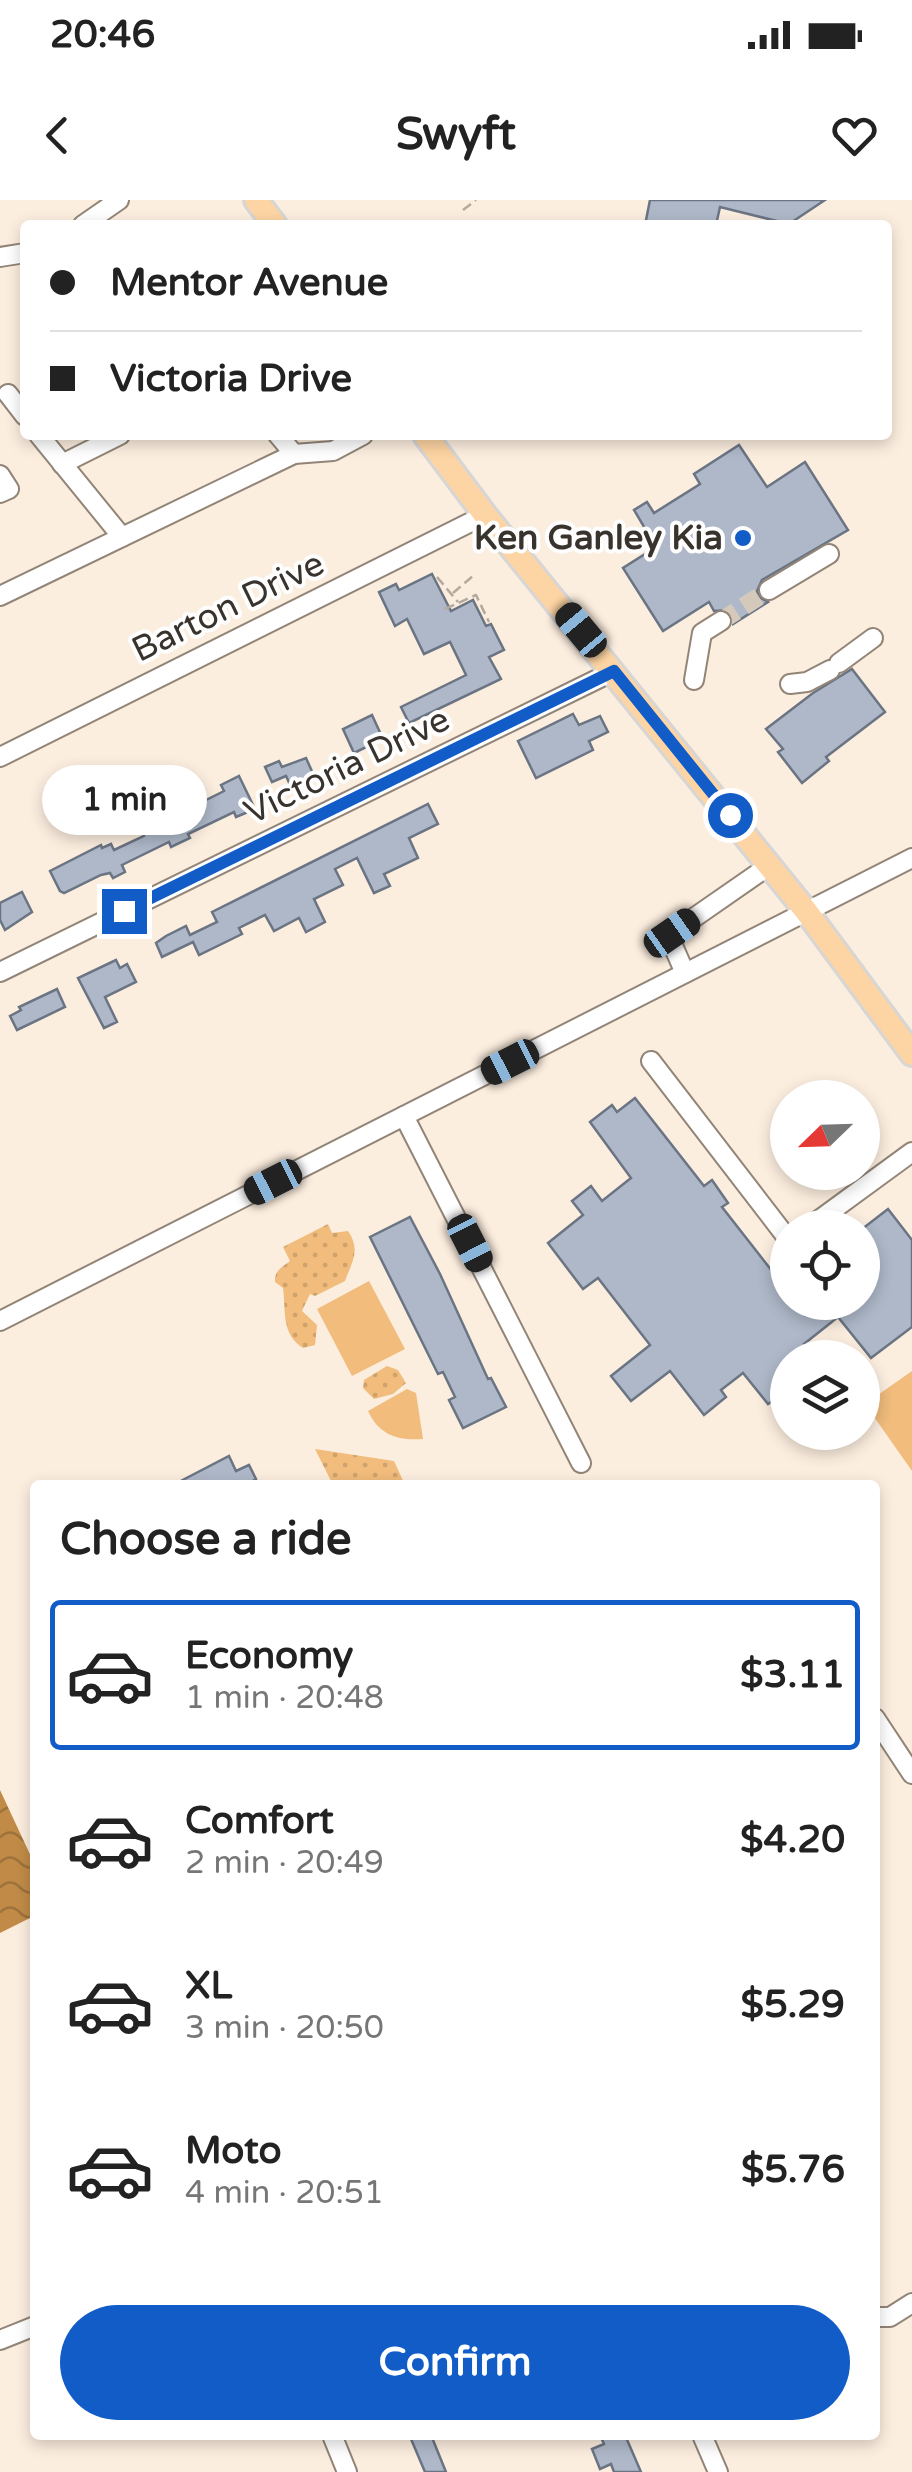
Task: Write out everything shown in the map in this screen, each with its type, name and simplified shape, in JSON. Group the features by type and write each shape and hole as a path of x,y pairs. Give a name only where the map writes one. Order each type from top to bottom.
{"main road":[{"path":"256,200 271,220"},
{"path":"429,440 770,865 912,1054"}],"street":[{"path":"91,220 119,200"},
{"path":"43,440 122,537"},
{"path":"62,464 110,440"},
{"path":"282,440 294,454"},
{"path":"0,596 294,454 333,452 354,440"},
{"name":"Barton Drive","path":"0,757 485,514"},
{"path":"769,590 830,554"},
{"path":"694,680 702,633 720,621"},
{"path":"790,684 808,682 873,638"},
{"name":"Victoria Drive","path":"0,972 614,671"},
{"path":"0,1321 912,858"},
{"path":"685,973 672,947 672,933 770,865"},
{"path":"650,1061 770,1216"},
{"path":"404,1116 581,1464"},
{"path":"833,1210 912,1152"},
{"path":"880,1726 912,1774"},
{"path":"880,2317 890,2317 912,2303"},
{"path":"0,2340 30,2328"},
{"path":"334,2440 348,2472"},
{"path":"704,2440 718,2472"}],"path":[{"path":"463,210 476,200"},
{"path":"437,576 459,603"},
{"path":"452,594 473,576"},
{"path":"446,610 476,595 489,622"}],"shaded area":[{"path":"328,1224 332,1233 348,1231 354,1256 345,1281 315,1296 310,1294 302,1311 317,1325 315,1345 303,1348 288,1329 283,1288 275,1278 290,1261 283,1247"},
{"path":"369,1281 405,1349 352,1376 317,1309"},
{"path":"387,1366 398,1370 406,1383 393,1394 374,1399 363,1388 364,1380"},
{"path":"912,1371 912,1471 880,1425 880,1393"},
{"path":"407,1389 416,1393 423,1439 390,1435 368,1411"},
{"path":"315,1449 394,1461 403,1480 330,1480"}],"water":[{"path":"0,1790 30,1854 30,1918 0,1933"}],"building":[{"path":"650,200 825,200 795,220 773,220 720,207 717,220 646,220"},
{"name":"Ken Ganley Kia","path":"739,445 767,487 805,462 848,530 762,580 757,591 768,602 733,624 728,610 714,611 709,602 663,631 623,568 656,547 634,510 647,502 654,513 700,484 694,474"},
{"path":"432,574 451,611 473,600 486,626 491,624 504,650 489,657 501,679 409,723 401,707 466,675 450,642 424,654 407,619 395,626 379,592 396,584 399,590"},
{"path":"852,669 885,712 826,757 829,761 802,783 778,752 783,749 766,729"},
{"path":"573,714 579,725 600,716 608,732 589,741 593,750 536,778 518,741"},
{"path":"372,715 383,739 354,753 343,729"},
{"path":"306,758 315,778 292,789 286,776 272,782 265,767 279,761 282,767"},
{"path":"239,776 255,809 236,817 234,812 188,834 190,838 171,847 169,842 122,865 125,872 113,878 110,873 101,875 64,893 60,891 50,871 101,845 102,848 111,844 114,850 144,836 139,825 168,810 172,817 224,791 221,785"},
{"path":"428,804 438,824 409,838 418,858 384,874 390,886 374,893 357,858 335,869 343,885 314,899 325,922 306,932 299,918 274,931 265,915 239,928 242,934 199,955 193,942 162,957 156,943 166,936 186,926 190,935 217,922 212,912"},
{"path":"22,892 32,912 5,930 0,920 0,903"},
{"path":"116,960 120,968 127,964 136,982 105,997 117,1022 104,1028 78,978"},
{"path":"57,989 65,1007 17,1030 10,1016 21,1010 19,1007"},
{"path":"635,1098 704,1186 712,1180 728,1203 722,1207 770,1270 770,1320 834,1320 809,1340 770,1340 768,1404 743,1373 721,1390 726,1397 704,1415 670,1371 631,1401 611,1376 650,1345 598,1278 583,1289 548,1243 583,1215 572,1201 591,1186 602,1201 631,1178 590,1122 612,1105 617,1112"},
{"path":"888,1209 912,1240 912,1327 880,1351 880,1340 857,1340 840,1320 880,1320 880,1215"},
{"path":"410,1217 488,1379 491,1378 506,1407 463,1428 449,1400 455,1397 443,1372 438,1374 370,1237"},
{"path":"229,1456 236,1471 249,1465 256,1479 254,1480 183,1480"},
{"path":"411,2440 433,2440 446,2472 425,2472"},
{"path":"602,2440 627,2440 641,2472 614,2472 611,2464 600,2469 592,2449 604,2444"}],"tunnel":[{"path":"721,621 769,590"}],"place":[{"name":"Ken Ganley Kia","path":"743,538"}],"route":[{"path":"124,911 614,671 730,815"}]}
